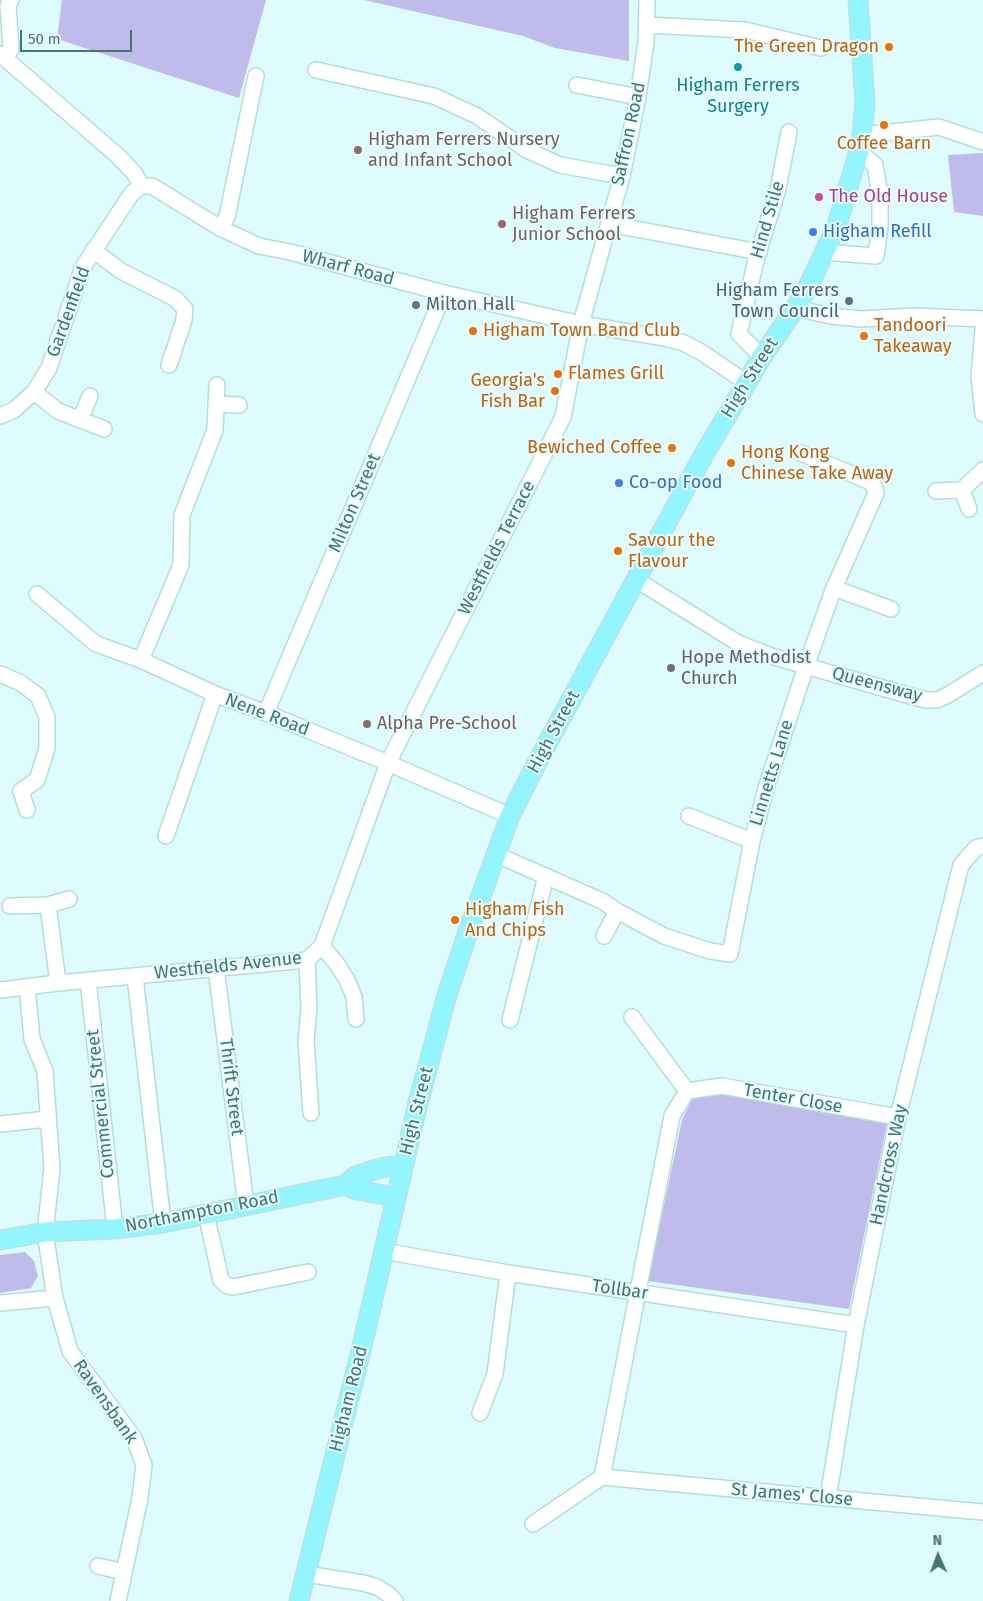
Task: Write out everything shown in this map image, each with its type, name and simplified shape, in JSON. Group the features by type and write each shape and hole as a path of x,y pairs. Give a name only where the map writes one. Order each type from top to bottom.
{"main road":[{"name":"High Street","path":"396,1197 421,1091 448,995 495,854 510,816 703,456 762,356 798,304 837,225 861,143 864,103 858,0"},
{"path":"344,1185 356,1176 366,1172 391,1166 403,1168"},
{"path":"344,1185 357,1190 396,1197"},
{"name":"Northampton Road","path":"0,1240 45,1232 115,1229 163,1223 344,1185"},
{"name":"Higham Road","path":"300,1601 396,1197"}],"street":[{"path":"11,0 8,6 12,49 2,56 118,156 134,173 142,186"},
{"name":"Saffron Road","path":"581,324 622,176 638,96 647,25 647,0"},
{"path":"647,25 745,30 821,48"},
{"path":"316,70 434,96 477,116 527,150 560,165 622,176"},
{"path":"220,228 227,217 256,76"},
{"path":"577,85 638,96"},
{"path":"824,252 876,256 880,226 880,195 875,165 861,143 939,127 983,142"},
{"name":"Hind Stile","path":"762,356 739,334 758,252 778,189 789,132"},
{"name":"Wharf Road","path":"142,186 152,186 220,228 259,246 290,252 444,293 581,324 647,334 684,344 701,352 746,383"},
{"name":"Gardenfield","path":"0,416 14,410 34,392 49,368 82,267 132,192 142,186"},
{"path":"609,224 758,252"},
{"path":"93,250 121,271 176,300 185,309 184,320 169,365"},
{"name":"Milton Street","path":"266,713 444,293"},
{"path":"798,304 808,311 861,320 916,316 983,319"},
{"name":"Westfields Terrace","path":"388,763 563,417 581,324"},
{"path":"983,329 979,377 983,414"},
{"path":"141,660 181,565 182,515 215,430 217,385"},
{"path":"34,392 58,411 104,429"},
{"path":"80,419 90,396"},
{"path":"216,404 239,405"},
{"name":"Linnetts Lane","path":"495,854 602,901 664,936 710,951 730,954 752,842 767,785 834,588 876,493 872,483 801,453"},
{"path":"936,491 962,490 983,470"},
{"path":"962,490 969,509"},
{"name":"Queensway","path":"636,579 738,643 771,656 926,700 937,700 948,695 983,673"},
{"path":"834,588 891,609"},
{"name":"Nene Road","path":"37,594 96,644 141,660 215,694 388,763 510,816"},
{"path":"0,674 22,683 38,696 47,717 47,748 37,780 21,791 28,810"},
{"path":"166,836 215,694"},
{"name":"Westfields Avenue","path":"0,990 306,960 322,946 388,763"},
{"path":"689,816 752,842"},
{"name":"Handcross Way","path":"828,1498 856,1325 898,1117 961,864 976,848 983,846"},
{"path":"510,1020 546,876"},
{"path":"10,906 48,905 69,899"},
{"path":"48,905 58,983"},
{"path":"604,936 617,911"},
{"path":"322,946 347,980 354,997 356,1019"},
{"path":"306,960 309,1008 306,1041 311,1113"},
{"name":"Thrift Street","path":"216,968 246,1205"},
{"path":"136,976 163,1223"},
{"name":"Commercial Street","path":"88,980 115,1229"},
{"name":"Ravensbank","path":"27,987 32,1039 45,1071 52,1170 45,1232 55,1298 70,1351 134,1438 144,1465 140,1498 118,1601"},
{"path":"533,1524 602,1477 672,1116 687,1090 632,1017"},
{"name":"Tenter Close","path":"687,1090 722,1086 898,1117"},
{"path":"0,1124 48,1119"},
{"path":"206,1214 222,1280 226,1285 233,1287 308,1272"},
{"name":"Tollbar","path":"383,1251 508,1273 856,1325"},
{"path":"480,1413 495,1374 508,1273"},
{"path":"0,1303 55,1298"},
{"name":"St James' Close","path":"602,1477 983,1512"},
{"path":"98,1566 124,1572"},
{"path":"306,1574 377,1587 395,1601"}],"shaded area":[{"path":"62,0 266,0 239,98 57,39"},
{"path":"364,0 629,0 629,61 555,48 523,36"},
{"path":"983,153 983,216 954,212 948,155"},
{"path":"719,1094 887,1124 849,1309 648,1281 682,1120 693,1097"},
{"path":"25,1252 34,1261 38,1276 31,1288 0,1293 0,1255"}],"place":[{"name":"The Green Dragon","path":"889,47"},
{"name":"Higham Ferrers Surgery","path":"738,67"},
{"name":"Coffee Barn","path":"884,125"},
{"name":"Higham Ferrers Nursery and Infant School","path":"358,150"},
{"name":"The Old House","path":"819,197"},
{"name":"Higham Ferrers Junior School","path":"502,224"},
{"name":"Higham Refill","path":"813,232"},
{"name":"Higham Ferrers Town Council","path":"849,301"},
{"name":"Milton Hall","path":"416,305"},
{"name":"Higham Town Band Club","path":"473,331"},
{"name":"Tandoori Takeaway","path":"864,336"},
{"name":"Flames Grill","path":"558,374"},
{"name":"Georgia's Fish Bar","path":"555,391"},
{"name":"Bewiched Coffee","path":"672,448"},
{"name":"Hong Kong Chinese Take Away","path":"731,463"},
{"name":"Co-op Food","path":"619,483"},
{"name":"Savour the Flavour","path":"618,551"},
{"name":"Hope Methodist Church","path":"671,668"},
{"name":"Alpha Pre-School","path":"367,724"},
{"name":"Higham Fish And Chips","path":"455,920"}]}
